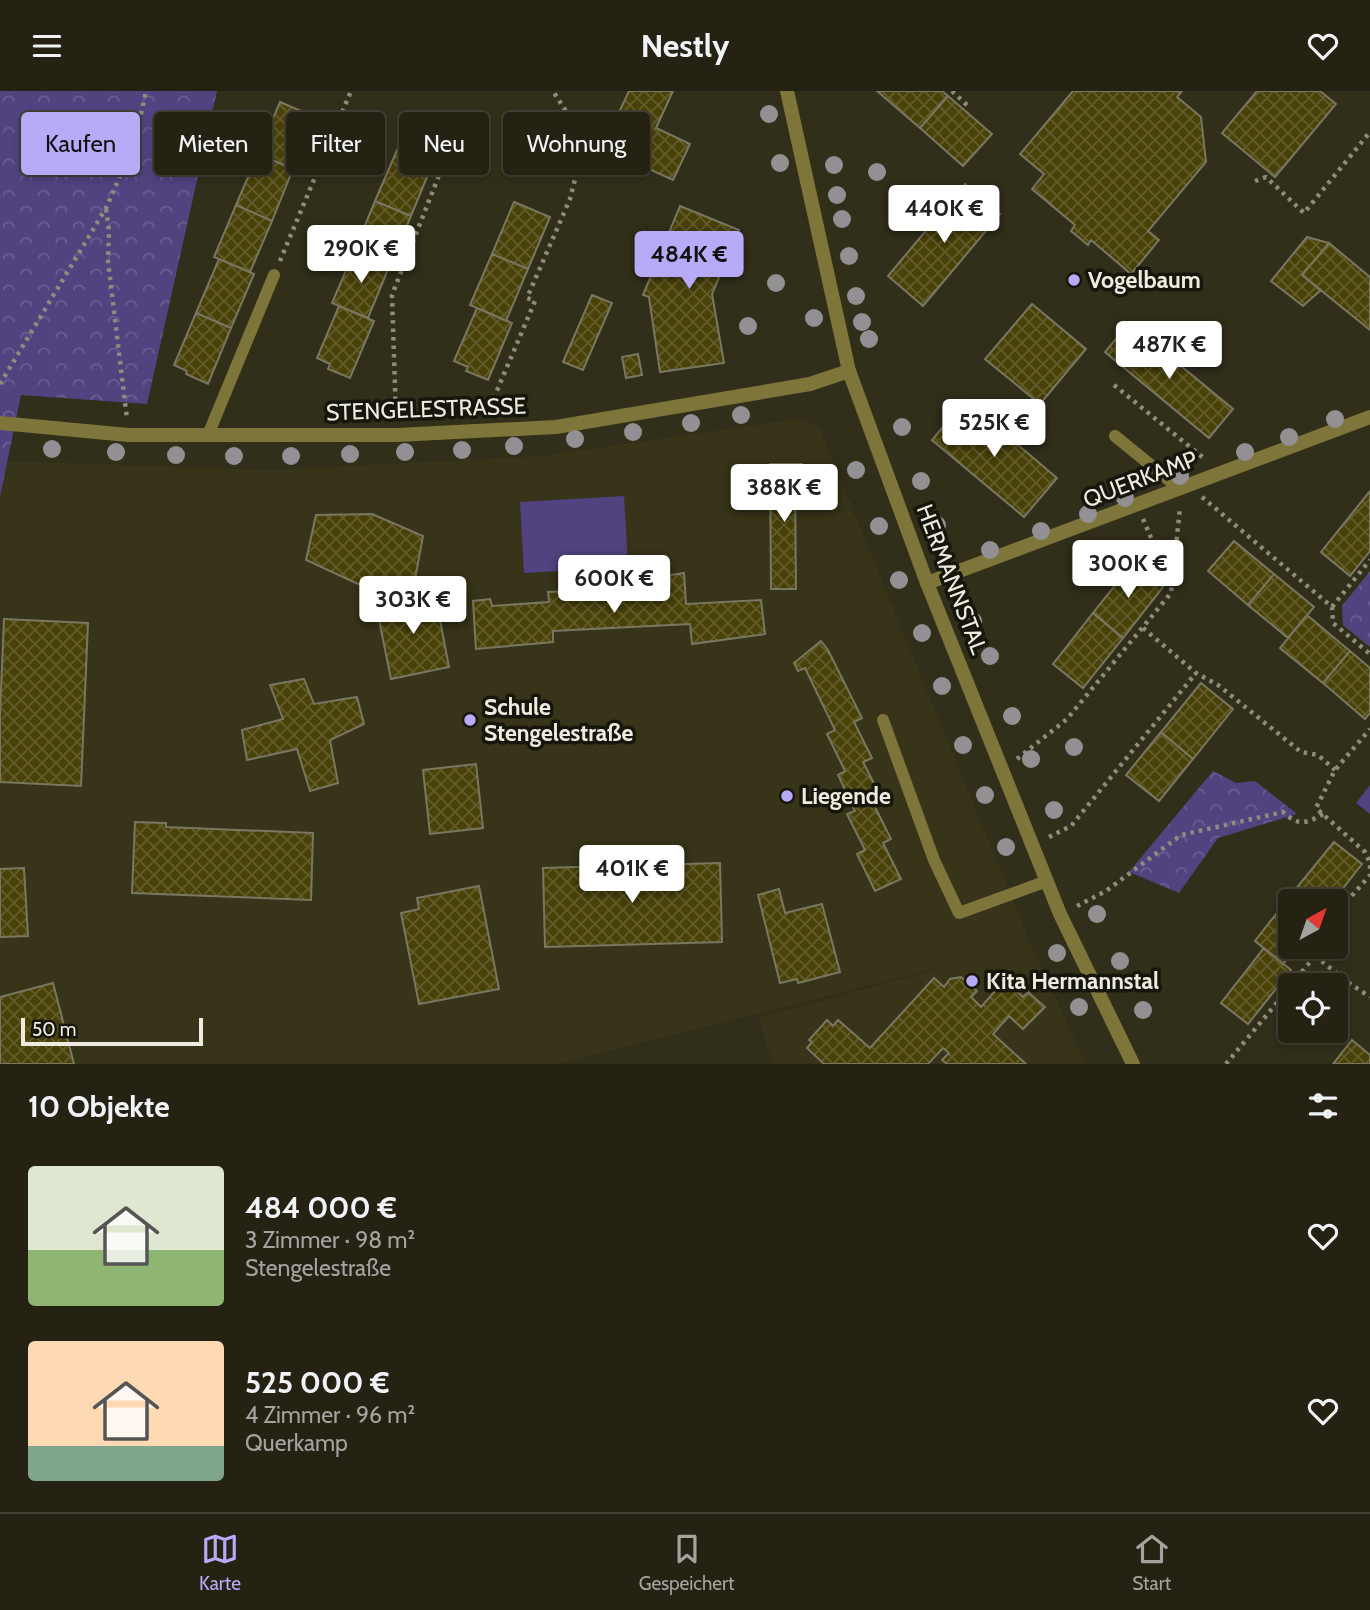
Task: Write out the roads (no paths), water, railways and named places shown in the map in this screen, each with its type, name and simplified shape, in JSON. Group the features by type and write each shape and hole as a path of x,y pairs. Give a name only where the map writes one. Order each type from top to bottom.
{"street":[{"name":"HERMANNSTAL","path":"787,91 849,370 927,583 1060,914 1133,1064"},
{"name":"STENGELESTRASSE","path":"0,423 128,435 397,435 556,427 810,384 849,370"},
{"name":"QUERKAMP","path":"927,583 1370,417"}],"lane":[{"path":"208,435 274,275"},
{"path":"1115,436 1184,487"},
{"path":"883,720 934,860 959,913 1047,881"}],"place":[{"name":"Vogelbaum","path":"1074,280"},
{"name":"Schule Stengelestraße","path":"470,720"},
{"name":"Liegende","path":"787,796"},
{"name":"Kita Hermannstal","path":"972,981"}]}
